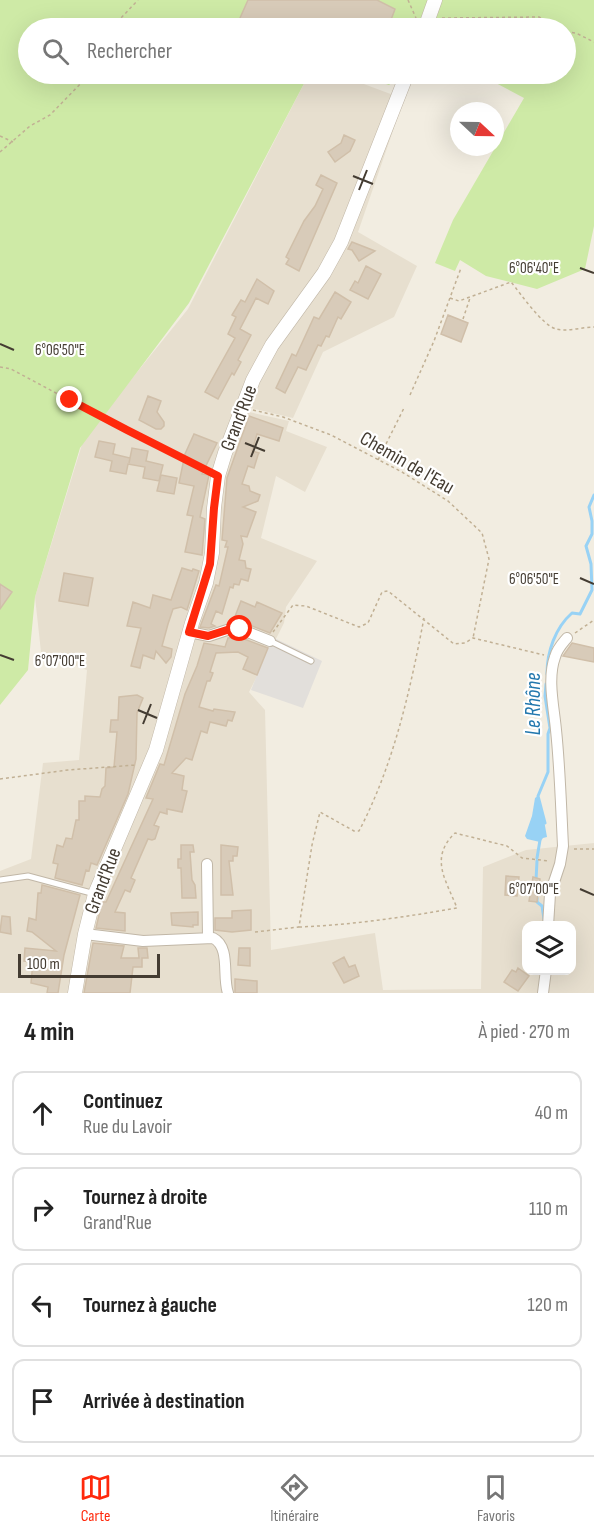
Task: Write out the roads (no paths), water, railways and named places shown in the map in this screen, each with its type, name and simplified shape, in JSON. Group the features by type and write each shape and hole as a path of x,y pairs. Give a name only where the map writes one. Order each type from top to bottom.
{"street":[{"path":"429,18 435,0"},
{"name":"Grand'Rue","path":"75,993 85,934 95,894 156,750 210,564 218,476 242,408 253,380 272,345 334,257 403,84"},
{"path":"189,632 208,636 227,630 240,629 269,640"},
{"path":"548,921 550,894 560,864 563,846 553,707 554,658 559,646 567,638"},
{"path":"207,864 208,938"},
{"path":"85,934 143,941 208,938 217,940 222,947 228,993"},
{"path":"543,993 545,975"}],"lane":[{"path":"269,640 311,661"},
{"path":"0,880 28,876 95,894"}],"water":[{"path":"538,796 547,837 540,842 527,839 525,836 535,798"}],"waterway":[{"name":"Le Rhône","path":"547,674 550,649 557,633 572,613 580,614 592,590 591,564 586,546 592,534 589,507 594,495"},
{"name":"Le Rhône","path":"545,823 538,796 548,772 550,728 545,696 546,684"},
{"name":"Le Rhône","path":"537,858 540,840"},
{"name":"Le Rhône","path":"536,880 537,861"},
{"name":"Le Rhône","path":"537,898 537,902 542,906 544,919"}]}
